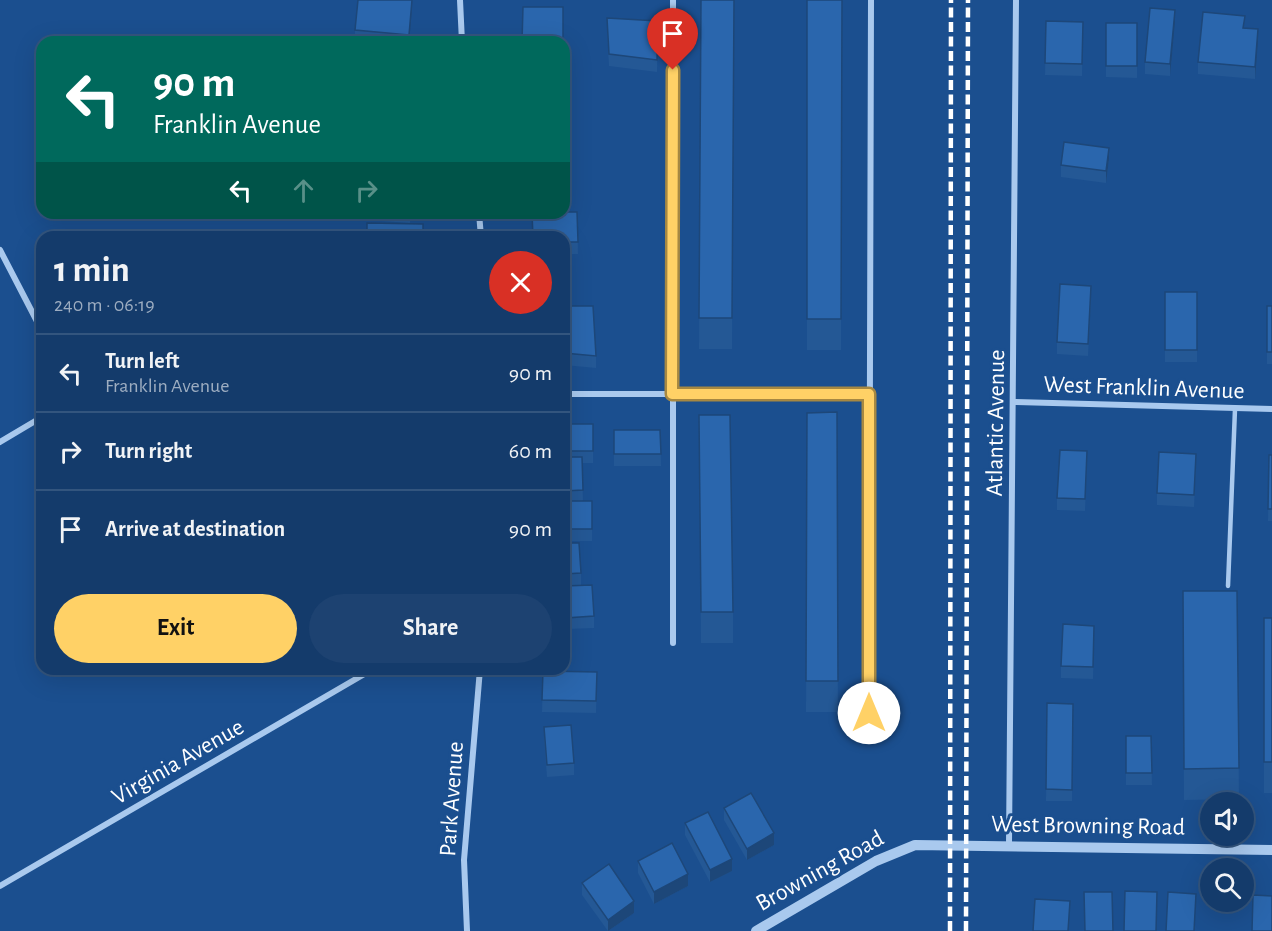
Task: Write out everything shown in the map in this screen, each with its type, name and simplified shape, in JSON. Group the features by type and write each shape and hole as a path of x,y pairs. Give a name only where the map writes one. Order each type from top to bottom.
{"street":[{"path":"460,0 462,36"},
{"path":"673,0 673,643"},
{"path":"869,713 872,0"},
{"name":"Atlantic Avenue","path":"1009,845 1016,0"},
{"path":"0,250 36,319"},
{"path":"570,394 869,394"},
{"name":"West Franklin Avenue","path":"1014,402 1272,410"},
{"path":"0,442 36,421"},
{"name":"Virginia Avenue","path":"0,886 364,675"},
{"name":"Park Avenue","path":"466,931 464,860 479,675"},
{"name":"West Browning Road","path":"940,844 1272,850"},
{"name":"Browning Road","path":"756,931 876,861 915,845 940,844"}],"lane":[{"path":"1228,586 1234,409"}],"building":[{"path":"358,0 412,0 409,35 355,30"},
{"path":"701,0 734,0 732,318 699,318"},
{"path":"807,0 842,0 841,319 807,319"},
{"path":"523,7 563,7 563,36 522,36"},
{"path":"1150,8 1175,10 1170,64 1145,62"},
{"path":"1203,12 1245,16 1243,28 1258,29 1255,67 1198,62"},
{"path":"607,18 658,21 657,60 609,54"},
{"path":"1046,21 1083,22 1082,64 1045,63"},
{"path":"1106,23 1137,23 1137,66 1106,66"},
{"path":"1064,142 1109,148 1106,171 1061,165"},
{"path":"570,212 577,212 578,242 570,242 570,231 533,231 532,219 570,219"},
{"path":"367,223 423,224 423,231 367,231"},
{"path":"1060,284 1091,286 1088,344 1057,342"},
{"path":"1165,292 1197,292 1197,350 1165,350"},
{"path":"570,306 593,306 596,356 570,354"},
{"path":"1267,306 1272,306 1272,352 1267,352"},
{"path":"837,412 838,681 806,681 807,413"},
{"path":"699,415 730,415 733,612 701,612"},
{"path":"570,424 593,424 593,451 570,451"},
{"path":"614,430 660,430 661,454 614,454"},
{"path":"1060,450 1087,451 1085,499 1057,498"},
{"path":"1159,452 1196,454 1194,495 1157,493"},
{"path":"1269,455 1272,455 1272,509 1268,509"},
{"path":"570,457 582,457 583,490 570,491"},
{"path":"570,501 592,501 592,529 570,529"},
{"path":"570,543 579,543 581,573 570,574"},
{"path":"592,585 594,616 570,618 570,586"},
{"path":"1183,591 1237,591 1239,768 1184,769"},
{"path":"1264,618 1272,618 1272,762 1264,762"},
{"path":"1063,624 1094,626 1093,667 1061,666"},
{"path":"570,672 597,672 596,701 542,700 543,675 570,675"},
{"path":"1047,703 1073,704 1072,790 1046,789"},
{"path":"571,725 574,763 547,765 544,727"},
{"path":"1126,736 1151,736 1152,773 1126,773"},
{"path":"751,793 774,833 747,849 724,808"},
{"path":"708,812 732,859 710,870 685,823"},
{"path":"672,843 688,874 654,892 638,861"},
{"path":"609,864 634,901 608,920 582,883"},
{"path":"1125,891 1157,892 1156,931 1124,931"},
{"path":"1084,892 1112,892 1113,931 1085,931"},
{"path":"1168,892 1196,894 1194,931 1166,931"},
{"path":"1254,895 1272,896 1272,931 1252,931"},
{"path":"1035,899 1070,901 1068,931 1033,931"}],"railway":[{"path":"950,931 951,0"},
{"path":"966,931 968,0"}],"route":[{"path":"673,70 672,394 869,394 869,713"}]}
